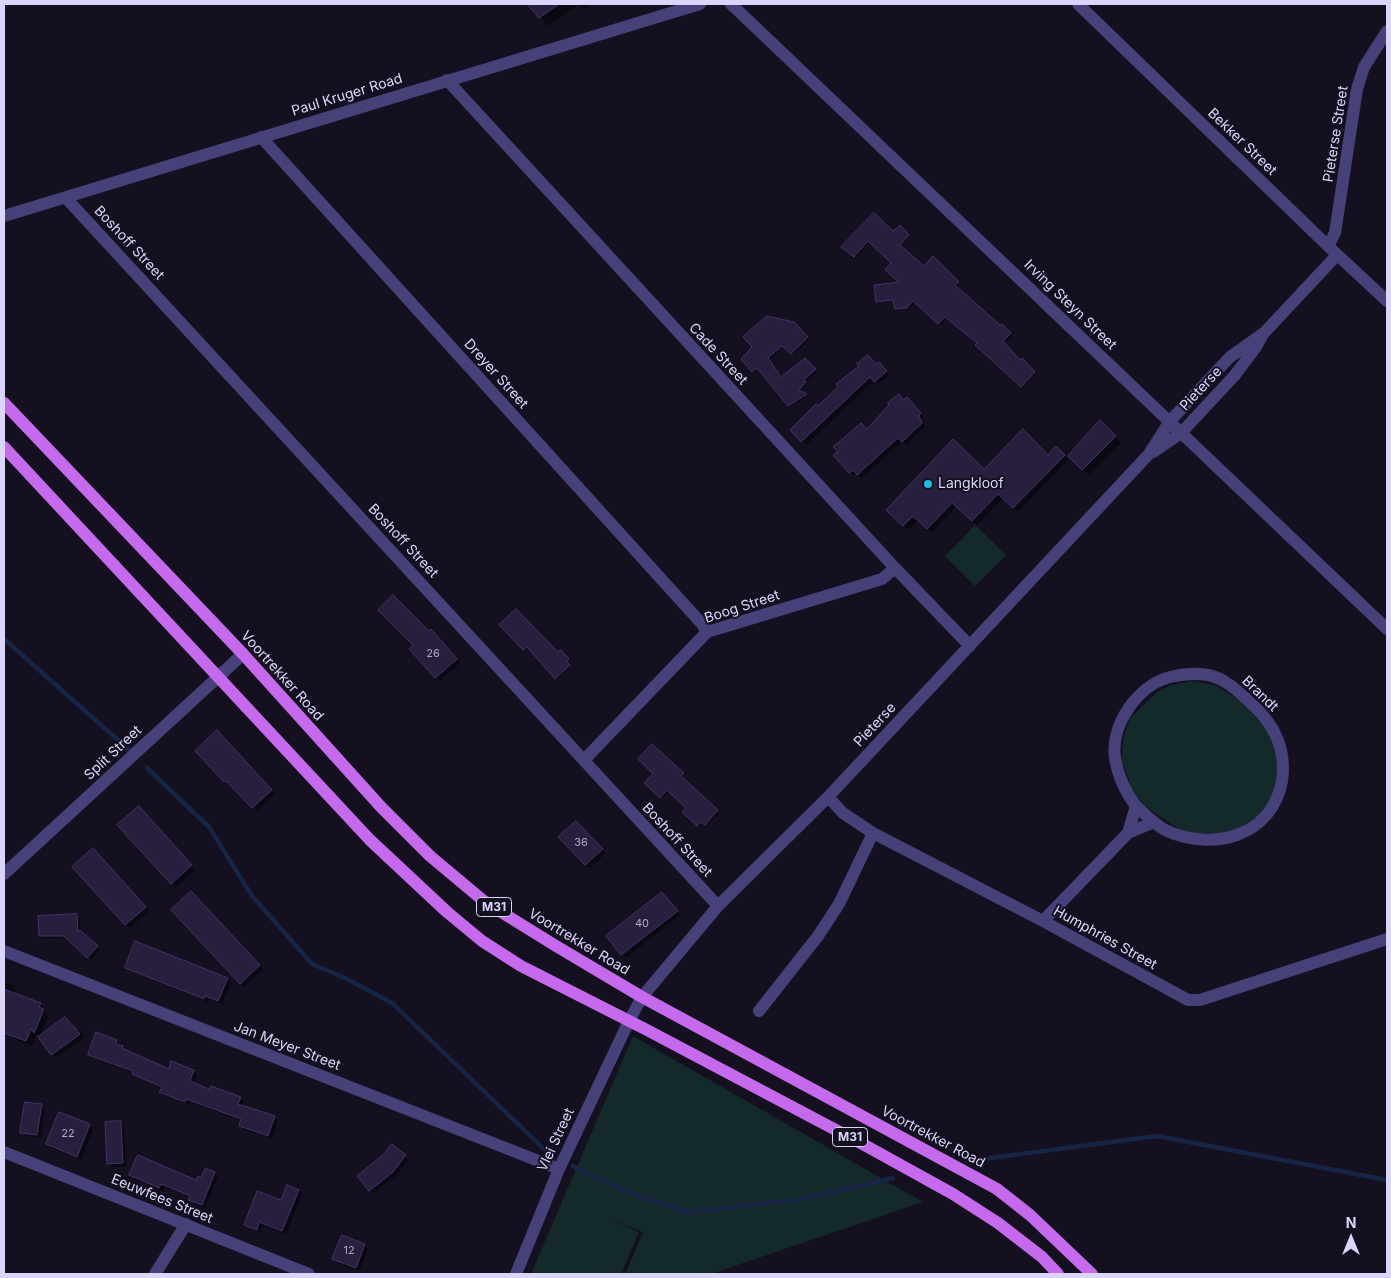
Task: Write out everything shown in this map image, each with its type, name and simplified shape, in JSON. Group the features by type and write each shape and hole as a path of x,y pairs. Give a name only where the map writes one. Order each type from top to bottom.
{"main road":[{"name":"Voortrekker Road","path":"4,403 243,654 381,807 430,856 485,902 642,997 998,1189 1030,1215 1092,1274"},
{"name":"M31","path":"4,447 370,840 447,912 482,940 521,966 868,1146 953,1194 998,1224 1042,1257 1058,1274"}],"street":[{"name":"Paul Kruger Road","path":"4,216 700,4"},
{"name":"Irving Steyn Street","path":"731,4 1387,629"},
{"name":"Bekker Street","path":"1078,4 1387,301"},
{"name":"Pieterse Street","path":"1332,250 1357,89 1364,67 1387,31"},
{"name":"Cade Street","path":"446,80 894,568 970,646"},
{"name":"Dreyer Street","path":"261,137 695,617 706,632"},
{"name":"Boshoff Street","path":"66,198 718,906"},
{"name":"Pieterse","path":"1149,454 1181,433 1235,375 1264,333 1332,250"},
{"name":"Pieterse","path":"629,1021 642,997 718,906 828,797 970,646 1149,454 1170,421 1230,357 1264,333"},
{"name":"Boog Street","path":"584,760 706,632 882,579 894,568"},
{"name":"Split Street","path":"4,874 243,654"},
{"name":"Brandt","path":"1188,674 1209,675 1227,684 1247,700 1264,716 1274,730 1281,748 1284,767 1281,786 1273,805 1254,827 1237,835 1212,841 1188,838 1164,829 1136,806 1123,788 1114,757 1116,734 1124,715 1150,687 1169,677 1188,674"},
{"name":"Humphries Street","path":"828,797 843,813 873,833 1043,921 1182,997 1193,1000 1200,1000 1387,939"},
{"path":"1128,833 1136,806"},
{"path":"1043,921 1128,833 1154,822"},
{"path":"759,1011 818,936 834,912 873,833"},
{"name":"Jan Meyer Street","path":"4,951 559,1169"},
{"name":"Vlei Street","path":"516,1274 559,1169 629,1021"},
{"name":"Eeuwfees Street","path":"4,1152 309,1274"},
{"path":"155,1274 186,1224"}],"green space":[{"path":"975,525 1006,555 975,586 945,556"},
{"path":"1190,681 1215,685 1239,700 1267,728 1279,757 1277,788 1263,812 1238,830 1223,834 1188,833 1174,826 1144,805 1132,791 1122,761 1123,739 1130,718 1157,692 1171,685"},
{"path":"633,1036 923,1202 711,1274 625,1274 643,1232 611,1219 639,1232 621,1274 531,1274"}],"building":[{"path":"528,4 559,4 539,18"},
{"path":"874,213 893,231 900,225 909,235 900,245 924,266 933,256 959,282 955,285 1011,333 1003,341 1020,360 1022,358 1035,372 1021,387 975,345 977,343 945,317 938,324 913,301 907,308 895,309 893,300 876,302 874,285 899,282 885,270 891,263 868,241 854,257 841,247"},
{"path":"767,316 794,322 808,337 791,354 782,346 768,358 781,377 805,358 816,369 804,380 806,382 799,390 807,394 788,406 757,368 752,372 741,359 752,347 743,337"},
{"path":"868,355 876,364 879,362 887,371 874,382 870,377 801,442 790,430 816,404 818,406 838,387 836,384 859,366 857,364"},
{"path":"899,394 903,400 907,397 921,413 919,416 922,423 902,442 898,438 857,475 854,470 849,473 833,455 838,452 833,447 861,423 867,429 889,405 888,403"},
{"path":"1100,420 1116,436 1082,470 1068,456"},
{"path":"1023,429 1048,455 1056,446 1065,455 1013,508 998,494 972,521 952,503 927,529 913,516 903,526 886,510 953,439 984,469"},
{"path":"393,595 429,631 431,629 457,659 435,678 409,649 413,645 378,610"},
{"path":"516,609 558,652 561,650 569,659 567,661 570,665 555,679 527,647 523,650 499,625"},
{"path":"217,730 272,790 252,808 195,751"},
{"path":"652,744 684,773 681,776 718,810 705,825 701,822 697,826 682,812 686,808 667,790 660,798 644,783 653,774 638,759"},
{"path":"139,806 192,865 171,884 117,825"},
{"path":"576,821 603,849 585,865 558,837"},
{"path":"93,848 146,907 125,925 72,867"},
{"path":"191,891 260,965 240,984 171,910"},
{"path":"662,892 678,911 621,955 606,936"},
{"path":"77,914 78,932 80,930 98,946 87,958 64,936 39,936 38,916"},
{"path":"135,941 228,978 218,1001 205,996 204,999 125,968"},
{"path":"4,989 41,1003 39,1007 44,1009 34,1033 31,1029 26,1041 4,1033"},
{"path":"65,1017 80,1034 51,1055 38,1037"},
{"path":"96,1032 117,1040 116,1044 123,1046 122,1048 169,1069 171,1061 194,1070 190,1081 209,1089 211,1086 241,1097 238,1104 275,1116 268,1136 239,1126 241,1119 186,1099 185,1102 159,1092 162,1087 132,1074 133,1071 88,1055"},
{"path":"25,1102 42,1104 37,1135 20,1133"},
{"path":"59,1112 90,1124 77,1157 46,1144"},
{"path":"121,1121 123,1163 107,1164 105,1122"},
{"path":"392,1144 406,1155 393,1172 369,1191 357,1176 383,1155"},
{"path":"138,1155 196,1180 198,1176 201,1178 205,1168 215,1172 202,1205 188,1200 190,1196 161,1184 159,1188 129,1175"},
{"path":"287,1185 299,1190 282,1231 259,1222 257,1230 244,1225 257,1191 281,1200"},
{"path":"342,1235 365,1244 356,1268 332,1259"}],"waterway":[{"path":"4,639 129,750"},
{"path":"147,768 209,827 252,896 312,964 347,979 392,1003 544,1149 553,1155"},
{"path":"968,1161 1157,1136 1387,1180"},
{"path":"573,1166 646,1199 688,1212 802,1199 893,1178"}],"place":[{"name":"Langkloof","path":"928,484"}]}
